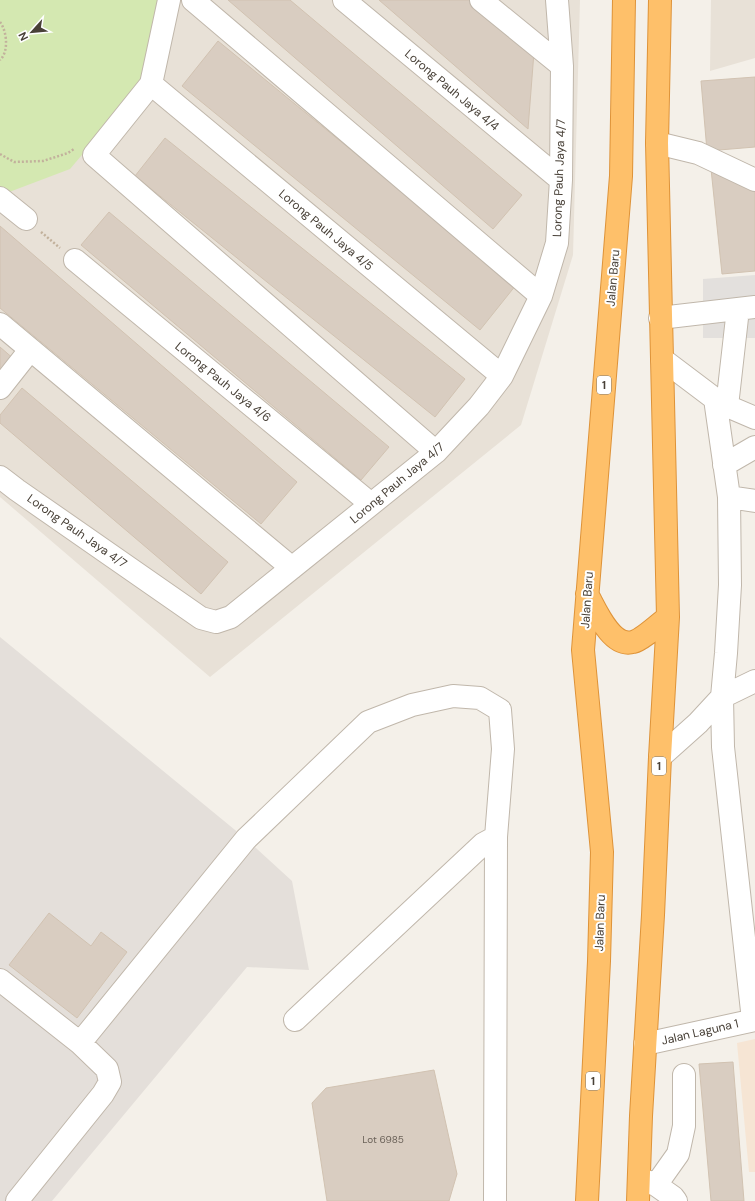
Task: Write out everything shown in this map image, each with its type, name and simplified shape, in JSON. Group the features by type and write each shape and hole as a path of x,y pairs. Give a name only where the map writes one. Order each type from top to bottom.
{"highway":[{"name":"Jalan Baru","path":"587,1201 602,852 583,650 621,176 624,0"},
{"name":"1","path":"638,1201 647,1181 641,1116 668,617 657,143 660,0"},
{"path":"587,594 609,632 614,638 622,642 633,642 648,633 668,617"}],"street":[{"path":"169,0 151,84 94,155 436,452"},
{"path":"193,0 541,296"},
{"name":"Lorong Pauh Jaya 4/4","path":"344,0 561,180"},
{"path":"481,0 562,66"},
{"name":"Lorong Pauh Jaya 4/7","path":"0,477 201,618 216,622 231,617 436,452 480,406 502,376 541,296 557,243 561,180 562,66 557,0"},
{"name":"Lorong Pauh Jaya 4/5","path":"151,84 502,376"},
{"path":"657,143 698,153 755,180"},
{"path":"0,198 26,219"},
{"name":"Lorong Pauh Jaya 4/6","path":"75,260 371,504"},
{"path":"660,318 747,308 721,402 724,465 729,496 730,585 722,696 723,747 754,1020"},
{"path":"0,324 292,568"},
{"path":"0,388 30,350"},
{"path":"662,359 721,402 755,418"},
{"path":"724,465 755,447"},
{"path":"729,496 755,501"},
{"path":"660,757 698,723 722,696 755,681"},
{"path":"80,1043 246,839 368,722 412,705 453,696 480,698 500,710 503,749 496,837 495,1201"},
{"path":"295,1020 483,844 496,837"},
{"path":"0,980 80,1043 107,1069 110,1082 103,1094 17,1201"},
{"name":"Jalan Laguna 1","path":"645,1044 754,1020"},
{"path":"676,1201 647,1181 678,1154 684,1126 684,1075"}],"path":[{"path":"0,22 3,27 6,44 3,57 0,60"},
{"path":"0,154 14,162 43,161 68,153 74,148"},
{"path":"26,219 75,260"}],"shaded area":[{"path":"0,0 580,0 573,255 521,425 210,677 0,497"},
{"path":"711,0 755,0 755,58 710,71"},
{"path":"755,275 755,338 703,338 703,279"},
{"path":"0,637 246,839 292,881 309,970 247,967 52,1201 0,1201"},
{"path":"755,1039 755,1172 749,1172 737,1043"}],"green space":[{"path":"0,0 163,0 143,83 70,169 4,194 0,190"}],"building":[{"path":"228,0 290,0 522,195 493,229"},
{"path":"379,0 474,0 534,52 528,129"},
{"path":"218,41 516,285 480,330 182,86"},
{"path":"755,77 755,147 707,151 701,81"},
{"path":"165,138 465,379 435,417 135,176"},
{"path":"711,169 755,188 755,271 722,274"},
{"path":"109,212 389,447 361,480 81,245"},
{"path":"0,226 297,482 261,524 0,308"},
{"path":"0,347 15,360 0,378"},
{"path":"22,388 228,562 201,594 0,423 0,415"},
{"path":"49,913 91,946 101,932 127,952 77,1018 9,965"},
{"path":"733,1062 744,1201 711,1201 699,1064"},
{"path":"434,1070 457,1174 449,1201 327,1201 312,1103 326,1088"}]}
